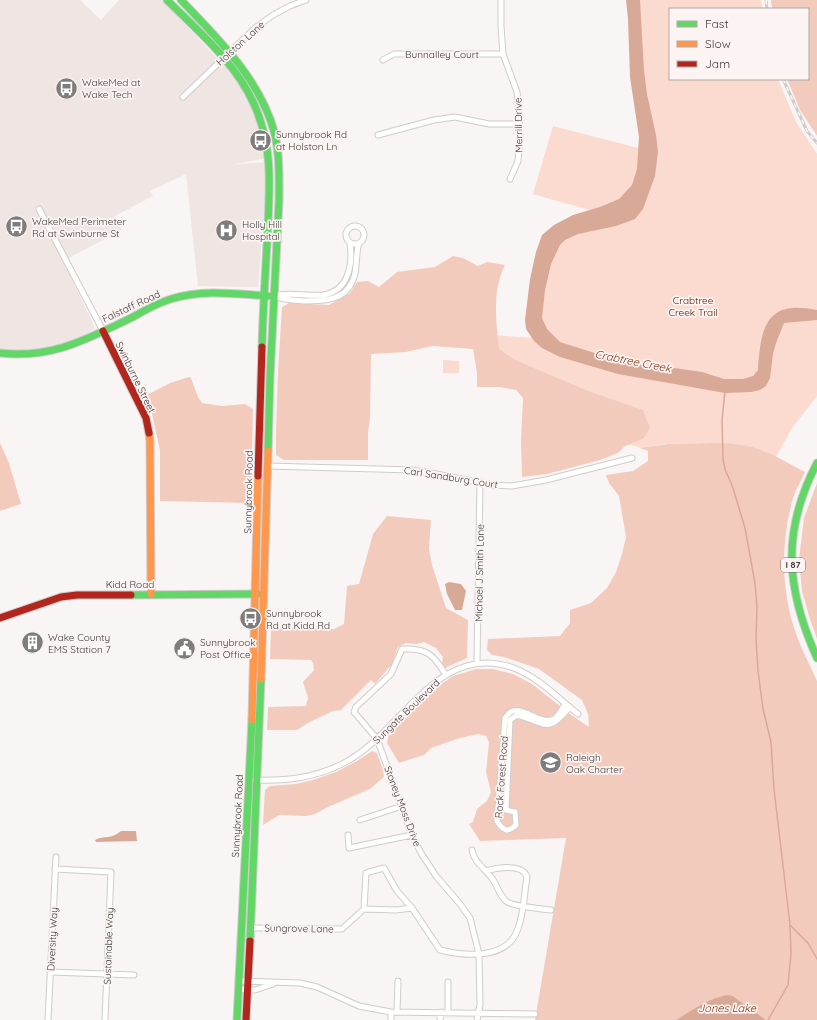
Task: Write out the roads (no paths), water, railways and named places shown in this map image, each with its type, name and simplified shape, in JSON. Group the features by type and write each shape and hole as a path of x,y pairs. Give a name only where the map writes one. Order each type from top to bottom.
{"main road":[{"name":"Sunnybrook Road","path":"167,0 224,58 239,77 255,104 261,121 268,145 270,172 259,422 252,715 237,1020"},
{"name":"Sunnybrook Road","path":"181,0 231,52 254,84 266,107 277,146 278,198 269,395 258,780 246,1020"},
{"name":"Falstaff Road","path":"0,353 26,355 64,347 102,331 160,303 182,296 202,293 274,296"},
{"name":"Swinburne Street","path":"102,331 143,414 150,441 151,594"},
{"path":"259,422 263,430 263,459 268,466"},
{"name":"I 87","path":"817,463 800,503 792,553 793,576 797,602 802,622 817,658"},
{"name":"Kidd Road","path":"0,618 66,596 93,594 264,594"}],"street":[{"name":"Holston Lane","path":"182,97 255,28 273,15 306,0"},
{"name":"Merrill Drive","path":"501,0 503,54 517,92 519,124 518,161 510,180"},
{"name":"Bunnalley Court","path":"382,60 394,54 503,54"},
{"path":"378,135 434,120 456,117 489,124 519,124"},
{"name":"Swinburne Street","path":"39,210 102,331"},
{"name":"Falstaff Road","path":"356,226 362,230 364,234 363,240 359,243 357,270 348,289 340,296 331,300 319,301 283,300 274,296 284,293 323,295 338,289 349,276 350,243 346,238 346,232 350,227 356,226"},
{"path":"350,243 359,243"},
{"name":"Carl Sandburg Court","path":"268,466 412,470 431,472 493,485 512,486 529,484 632,458"},
{"name":"Michael J Smith Lane","path":"477,663 480,482"},
{"name":"Stoney Moss Drive","path":"446,675 436,659 427,652 415,649 402,649 391,674 356,707 354,712 377,739 412,835 421,853 428,865 470,918 479,954 480,980 479,1013 477,1020"},
{"name":"Sungate Boulevard","path":"248,780 294,779 323,772 344,763 353,758 377,739 431,686 446,675 477,663 505,666 525,673 534,678 578,714"},
{"name":"Rock Forest Road","path":"568,705 555,723 548,725 517,715 510,720 506,810 516,812 516,825 511,830 501,828 497,821 505,718 508,713 514,710 523,711 544,720 553,719 558,716 568,705"},
{"path":"360,820 402,806"},
{"path":"348,836 349,848 412,835"},
{"path":"472,850 473,855 491,877 506,901 523,906 551,910"},
{"name":"Diversity Way","path":"48,1020 56,857"},
{"path":"412,908 396,910 364,909 366,874 384,868 397,891 412,908 440,950 453,954 479,954 497,951 509,944 517,932 523,906 527,877 523,870 517,868 500,868 486,871"},
{"name":"Sustainable Way","path":"55,870 111,872 105,1020"},
{"name":"Sungrove Lane","path":"251,928 342,929 364,909"},
{"path":"50,972 134,976"},
{"path":"239,981 300,983 317,987 359,1006 391,1012 535,1014"},
{"path":"397,1012 398,981"},
{"path":"448,982 448,1012"},
{"path":"239,989 260,989 276,983"},
{"path":"391,1012 391,1020"},
{"path":"440,1020 441,1012"}],"water":[{"path":"626,0 640,0 644,70 658,152 655,176 643,209 635,219 616,226 578,234 565,240 560,245 551,264 545,290 542,318 547,329 560,342 623,362 702,372 724,379 743,379 753,376 758,370 762,335 766,325 777,312 794,308 817,310 817,320 784,323 773,354 770,378 766,386 760,390 751,392 725,393 618,374 560,357 542,348 534,341 526,329 525,320 530,279 536,252 542,235 554,225 573,215 600,207 619,199 632,185 637,169 639,137 630,77"},
{"path":"449,582 461,584 466,591 462,610 455,610 447,594 445,584"},
{"path":"121,831 136,831 137,841 96,842 95,840 114,836"},
{"name":"Jones Lake","path":"727,995 733,996 766,1020 676,1020 707,1002"}],"waterway":[{"path":"725,391 722,420 723,459 745,528 755,583 758,671 763,709 771,742 774,789 790,925 791,954 788,985 768,1020"},
{"path":"790,925 808,943 817,959"}],"railway":[{"path":"766,0 767,8"},
{"path":"783,80 807,131 817,143"}],"place":[{"name":"WakeMed at Wake Tech","path":"66,88"},
{"name":"Sunnybrook Rd at Holston Ln","path":"260,140"},
{"name":"WakeMed Perimeter Rd at Swinburne St","path":"16,227"},
{"name":"Holly Hill Hospital","path":"227,230"},
{"name":"Sunnybrook Rd at Kidd Rd","path":"250,619"},
{"name":"Wake County EMS Station 7","path":"33,643"},
{"name":"Sunnybrook Post Office","path":"185,648"},
{"name":"Raleigh Oak Charter","path":"551,763"}],"park label":[{"name":"Crabtree Creek Trail","path":"693,306"}],"water label":[{"name":"Crabtree Creek","path":"633,361"}]}
